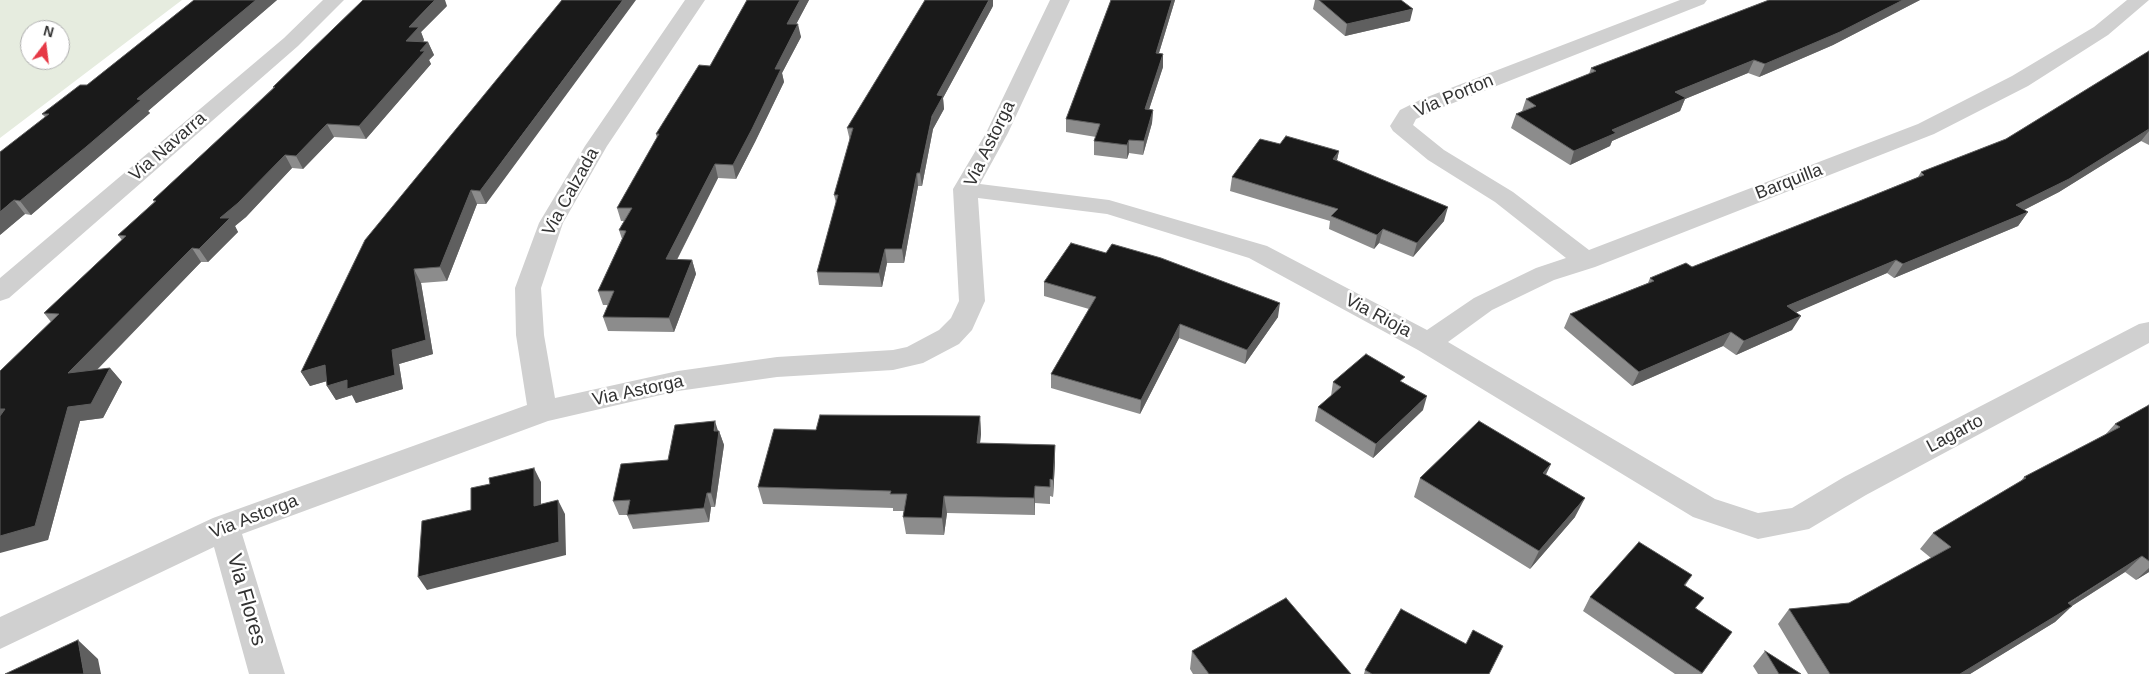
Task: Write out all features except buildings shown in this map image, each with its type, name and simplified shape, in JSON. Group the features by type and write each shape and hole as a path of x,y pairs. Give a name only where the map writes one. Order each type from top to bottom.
{"street":[{"name":"Via Navarra","path":"0,292 291,42 334,0"},
{"name":"Via Calzada","path":"543,411 530,335 528,288 551,223 596,146 695,0"},
{"name":"Via Astorga","path":"0,634 224,527 543,411 678,381 778,367 893,360 913,356 949,337 962,323 972,302 965,189 997,133 1060,0"},
{"name":"Via Porton","path":"1586,261 1504,197 1436,155 1401,126 1408,115 1430,104 1698,0"},
{"name":"Barquilla","path":"1428,343 1482,304 1545,274 1586,261 1926,129 2020,81 2102,31 2139,0"},
{"name":"Via Rioja","path":"965,189 1109,207 1258,252 1428,343 1704,508 1758,526"},
{"name":"Lagarto","path":"1758,526 1798,520 1856,486 2149,331"},
{"name":"Via Flores","path":"224,527 267,674"}],"shaded area":[{"path":"0,0 182,0 0,138"}]}
